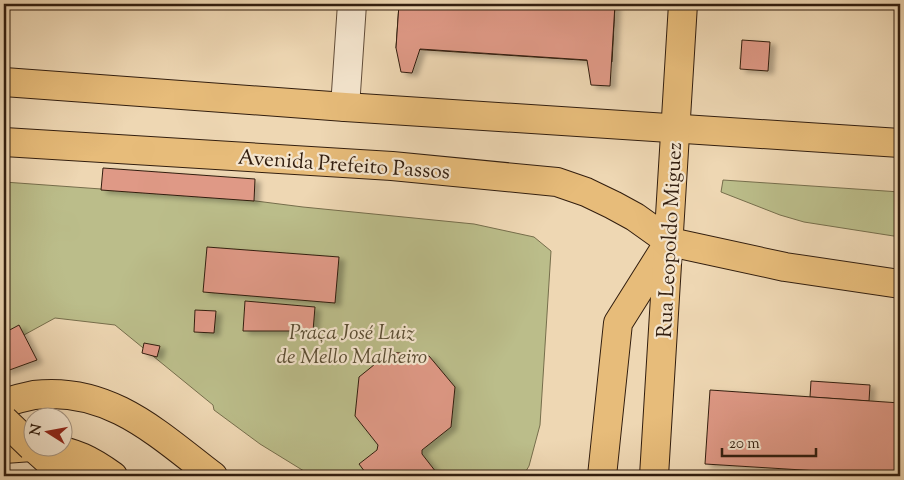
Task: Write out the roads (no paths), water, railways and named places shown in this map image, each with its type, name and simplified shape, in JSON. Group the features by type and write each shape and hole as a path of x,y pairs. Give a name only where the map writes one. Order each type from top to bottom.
{"main road":[{"name":"Rua Leopoldo Miguez","path":"654,476 670,242 683,4"},
{"path":"4,82 622,126 675,127 900,143"},
{"name":"Avenida Prefeito Passos","path":"4,142 392,166 557,182 586,192 613,205 670,242"},
{"path":"602,476 618,323 670,242 784,267 900,284"},
{"path":"4,403 31,396 66,394 84,397 115,407 143,422 213,476"},
{"path":"4,420 22,437"},
{"path":"4,449 22,448"},
{"path":"72,453 94,462 113,476"},
{"path":"45,458 65,476"}],"street":[{"path":"345,107 352,4"}],"park label":[{"name":"Praça José Luiz de Mello Malheiro","path":"352,344"}]}
